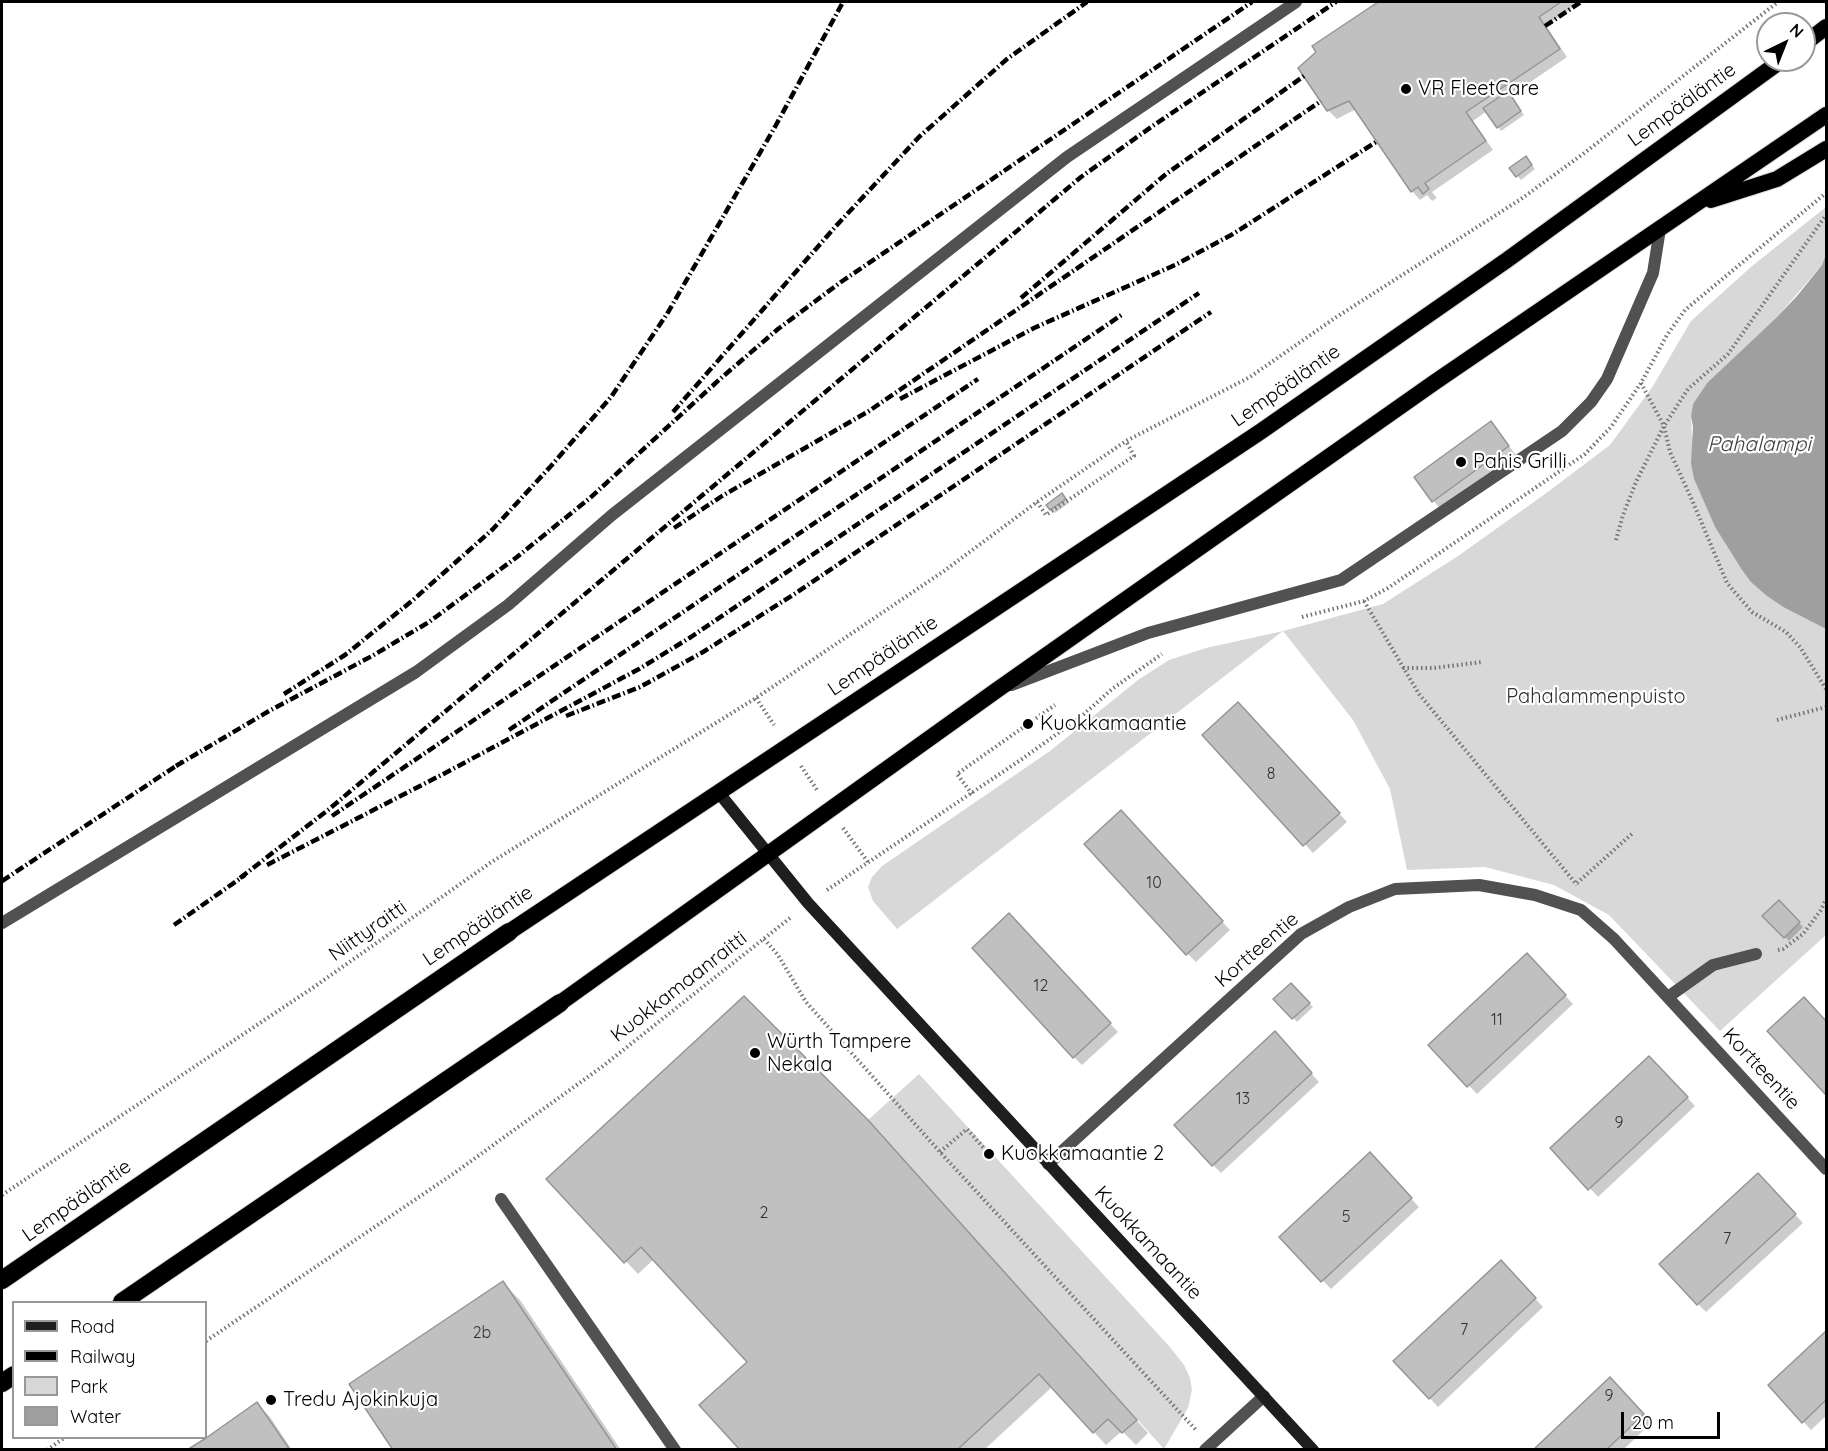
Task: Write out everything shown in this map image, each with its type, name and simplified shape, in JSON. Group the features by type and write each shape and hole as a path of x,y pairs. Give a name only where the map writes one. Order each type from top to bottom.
{"highway":[{"name":"Lempääläntie","path":"2,1280 509,932 1270,425 1507,260 1766,72"},
{"path":"123,1301 560,1003 997,690 1435,382 1827,115"},
{"path":"1693,206 1777,179 1827,149"}],"main road":[{"name":"Kuokkamaantie","path":"718,793 808,903 1313,1449"}],"street":[{"path":"2,923 416,672 508,605 612,515 1067,157 1296,2"},
{"path":"997,690 1148,633 1341,580 1562,431 1591,402 1607,379 1653,273 1660,228"},
{"name":"Kortteentie","path":"1048,1164 1301,934 1349,907 1395,889 1479,885 1535,895 1581,910 1614,939 1827,1169"},
{"path":"1668,997 1713,965 1756,954"},
{"path":"501,1199 675,1449"},
{"path":"1208,1447 1264,1396"}],"path":[{"name":"Niittyraitti","path":"2,1194 314,987 490,863 756,698 944,571 1037,502 1126,441 1250,377 1335,318 1521,199 1583,154 1778,2"},
{"path":"1616,540 1636,482 1664,426 1688,389 1728,354 1826,214"},
{"path":"1641,383 1664,426 1670,452 1727,583 1752,612 1786,632 1800,647 1827,689"},
{"path":"1037,502 1046,515 1134,456 1126,441"},
{"path":"1364,601 1419,693 1577,883 1581,910"},
{"name":"Kuokkamaanraitti","path":"207,1340 453,1174 603,1066 808,903 1022,759 1082,716 1112,689 1167,651"},
{"path":"1402,668 1434,668 1482,662"},
{"path":"756,698 830,810 868,862"},
{"path":"972,794 957,774 1055,705"},
{"path":"1777,720 1827,707"},
{"path":"1577,883 1634,832"},
{"path":"1756,954 1783,949 1803,934 1827,899"},
{"path":"764,939 778,955 806,1002 1208,1447"},
{"path":"940,1152 967,1129 989,1154"},
{"path":"47,1449 61,1439"}],"green space":[{"name":"Pahalammenpuisto","path":"1826,207 1826,254 1822,265 1777,317 1707,383 1693,404 1691,415 1694,479 1715,527 1742,570 1785,608 1826,629 1826,935 1720,1031 1609,915 1554,885 1485,867 1407,870 1390,789 1353,720 1283,631 1383,604 1458,556 1610,445 1653,386 1691,321 1752,266"},
{"path":"1283,631 897,929 873,901 868,887 872,877 882,866 1050,751 1138,680 1169,660 1206,648"},
{"path":"919,1074 1184,1365 1192,1390 1188,1408 1164,1449 868,1120"}],"water":[{"name":"Pahalampi","path":"1826,254 1826,629 1767,596 1751,582 1742,570 1715,527 1694,479 1691,463 1693,427 1691,416 1693,404 1707,383 1797,296 1822,265"}],"building":[{"name":"VR FleetCare","path":"1378,2 1561,2 1539,17 1560,49 1466,112 1486,141 1425,183 1429,189 1423,194 1418,187 1411,192 1349,101 1327,111 1298,68 1316,52 1312,46"},
{"path":"1508,91 1521,111 1497,128 1483,108"},
{"path":"1526,156 1532,165 1516,177 1509,168"},
{"name":"Pahis Grilli","path":"1491,421 1509,446 1432,502 1414,477"},
{"path":"1062,493 1066,499 1050,510 1046,505"},
{"path":"1238,702 1340,813 1303,846 1202,735"},
{"path":"1121,810 1223,921 1186,955 1084,844"},
{"path":"1779,900 1800,922 1784,938 1762,916"},
{"path":"1009,913 1111,1023 1073,1058 972,948"},
{"path":"1527,953 1566,995 1467,1087 1428,1045"},
{"path":"1291,983 1310,1003 1292,1019 1273,999"},
{"path":"744,996 868,1120 1137,1420 1122,1433 1108,1419 1093,1433 1039,1374 957,1450 740,1450 699,1405 747,1362 641,1247 624,1263 546,1179"},
{"path":"1804,997 1826,1021 1826,1095 1767,1031"},
{"path":"1275,1031 1312,1073 1212,1166 1174,1125"},
{"path":"1649,1056 1688,1097 1588,1190 1550,1148"},
{"path":"1370,1152 1412,1198 1321,1282 1279,1237"},
{"path":"1758,1173 1796,1214 1697,1305 1659,1264"},
{"path":"1501,1260 1536,1298 1429,1399 1393,1361"},
{"path":"503,1281 617,1450 393,1450 349,1384"},
{"path":"1826,1331 1826,1400 1802,1423 1768,1385"},
{"path":"1610,1377 1644,1414 1606,1450 1533,1450"},
{"path":"257,1402 290,1450 187,1450"}],"railway":[{"path":"284,694 345,655 413,600 492,530 611,397 667,314 776,125 843,2"},
{"path":"673,412 836,226 919,137 1007,59 1087,2"},
{"path":"176,766 429,622 517,557 590,498 778,329 841,282 1252,2"},
{"path":"240,878 328,810 1081,177 1336,2"},
{"path":"1545,26 1581,2"},
{"path":"1021,298 1166,174 1304,76"},
{"path":"674,528 722,496 869,411 1321,101"},
{"path":"900,399 1034,328 1175,265 1233,234 1376,142"},
{"path":"267,865 639,669 691,637 1199,293"},
{"path":"566,716 640,687 703,652 796,593 1211,312"},
{"path":"509,730 1123,314"},
{"path":"332,816 978,379"},
{"path":"2,881 182,762"},
{"path":"174,925 245,875"}],"place":[{"name":"VR FleetCare","path":"1406,89"},
{"name":"Pahis Grilli","path":"1461,462"},
{"name":"Kuokkamaantie","path":"1028,724"},
{"name":"Würth Tampere Nekala","path":"755,1053"},
{"name":"Kuokkamaantie 2","path":"989,1154"},
{"name":"Tredu Ajokinkuja","path":"271,1400"}]}
